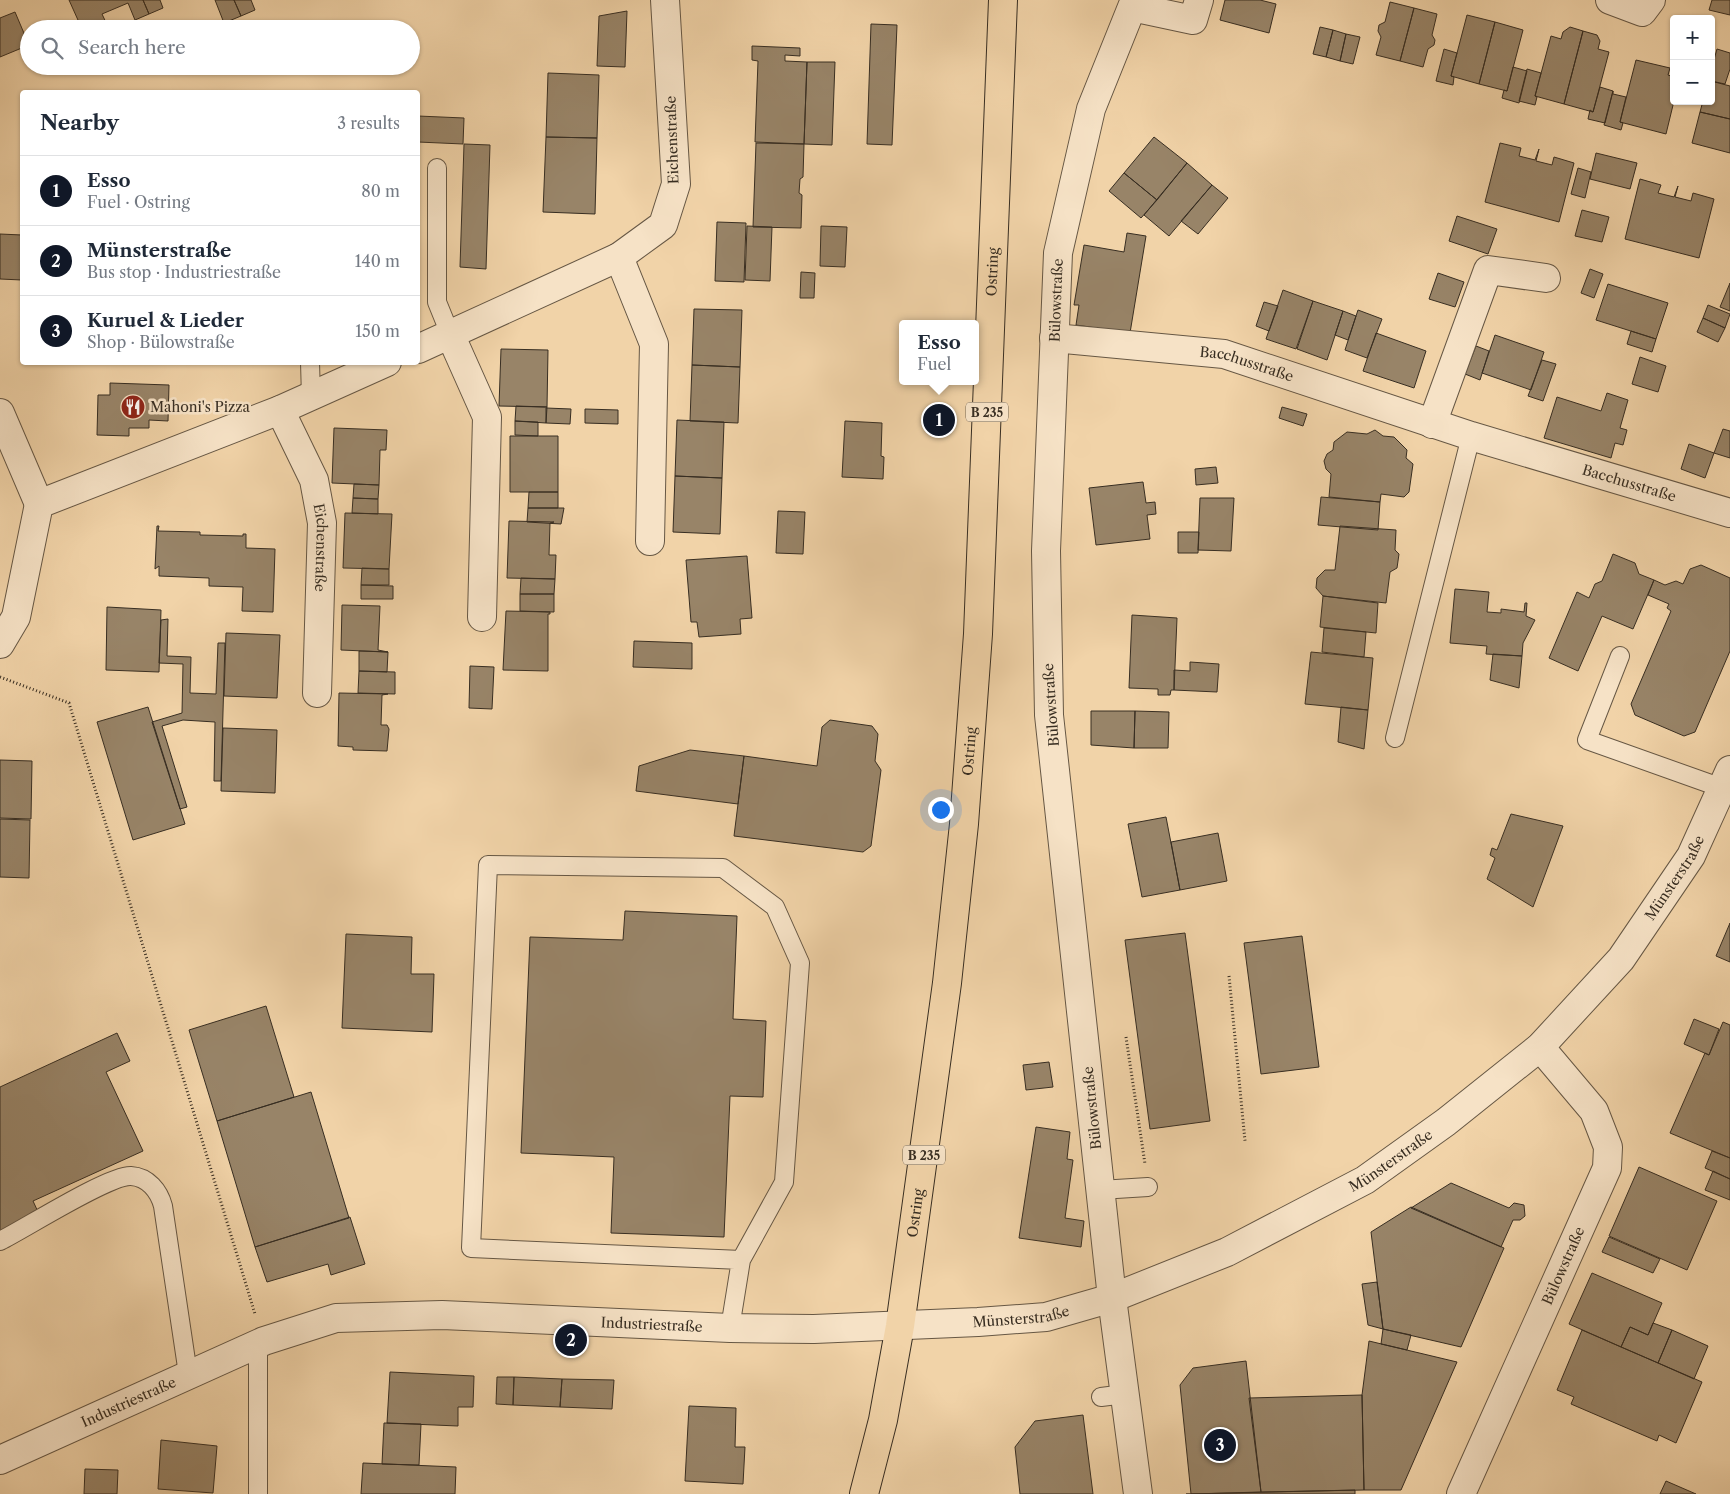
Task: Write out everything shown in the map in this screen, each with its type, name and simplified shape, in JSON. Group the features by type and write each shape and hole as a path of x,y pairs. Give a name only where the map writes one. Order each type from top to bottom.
{"main road":[{"name":"Ostring","path":"864,1494 883,1420 900,1326 946,993 965,815 978,634 1003,0"}],"street":[{"name":"Eichenstraße","path":"420,348 619,257 663,225 676,184 665,0"},
{"name":"Bülowstraße","path":"1138,1494 1113,1396 1112,1298 1050,715 1046,551 1054,338 1058,253 1090,109 1132,7 1194,20 1199,0"},
{"path":"1610,0 1642,12 1651,0"},
{"path":"619,257 654,344 650,541"},
{"path":"1432,424 1488,270 1546,278"},
{"path":"450,334 487,417 482,617"},
{"name":"Bacchusstraße","path":"1054,338 1224,354 1432,424 1730,513"},
{"path":"39,504 280,410 380,365"},
{"name":"Eichenstraße","path":"280,410 314,480 322,523 317,693"},
{"path":"0,413 39,504 16,617 0,644"},
{"name":"Münsterstraße","path":"900,1326 1046,1317 1112,1298 1227,1252 1365,1180 1446,1122 1540,1047 1621,959 1691,856 1726,779"},
{"name":"Bülowstraße","path":"1461,1494 1607,1168 1608,1146 1594,1112 1540,1047"},
{"name":"Industriestraße","path":"0,1460 261,1342 336,1318 442,1315 730,1328 900,1326"}],"lane":[{"path":"437,168 437,302 450,334"},
{"path":"310,365 311,397"},
{"path":"1395,738 1471,436"},
{"path":"1620,656 1586,740 1726,779"},
{"path":"730,1328 741,1260 784,1182 800,963 775,907 723,868 488,865 471,1248 741,1260"},
{"path":"0,1241 112,1180 134,1176 153,1186 160,1196 163,1206 188,1374"},
{"path":"1100,1190 1148,1187"},
{"path":"258,1494 261,1342"}],"path":[{"path":"0,677 69,703 261,1342"},
{"path":"1229,976 1246,1141"},
{"path":"1126,1037 1148,1187"}],"building":[{"path":"69,0 143,0 149,14 135,20 128,3 102,14 105,20 78,20"},
{"path":"143,0 160,0 163,8 149,14"},
{"path":"215,0 234,0 241,16 231,20 223,20"},
{"path":"234,0 251,0 255,10 241,16"},
{"path":"1225,0 1260,0 1276,4 1269,33 1220,20"},
{"path":"1712,0 1730,0 1730,15 1709,10"},
{"path":"1390,2 1414,8 1400,61 1376,55 1381,37 1378,31 1379,25 1385,22"},
{"path":"1414,8 1437,14 1432,35 1435,40 1434,45 1428,49 1423,67 1400,61"},
{"path":"627,11 625,67 597,66 599,16"},
{"path":"15,12 20,24 20,49 0,57 0,18"},
{"path":"1467,15 1495,22 1479,84 1451,76"},
{"path":"1495,22 1523,30 1507,91 1479,84"},
{"path":"871,24 897,25 892,145 867,144"},
{"path":"1320,27 1333,30 1326,57 1313,54"},
{"path":"1570,27 1583,31 1564,104 1535,96 1551,36 1561,39 1563,32"},
{"path":"1333,30 1346,34 1340,61 1326,57"},
{"path":"1583,31 1597,35 1600,41 1598,49 1609,52 1593,112 1564,104"},
{"path":"1346,34 1360,37 1353,64 1340,61"},
{"path":"752,46 800,48 800,56 785,55 785,61 807,62 804,144 755,142 758,61 752,60"},
{"path":"1444,49 1457,53 1451,76 1454,77 1453,85 1436,81"},
{"path":"1717,49 1730,53 1730,69 1725,84 1715,82 1715,56"},
{"path":"1636,60 1670,68 1668,75 1670,76 1670,105 1673,105 1666,134 1620,122"},
{"path":"807,62 835,62 832,145 804,144"},
{"path":"1513,67 1527,71 1519,103 1502,98 1504,90 1507,91"},
{"path":"1527,69 1541,73 1535,96 1537,97 1535,105 1519,101"},
{"path":"548,73 599,75 597,138 546,137"},
{"path":"1715,82 1730,86 1730,119 1700,112 1702,105 1715,105"},
{"path":"1600,87 1613,91 1605,123 1588,119 1590,110 1593,112"},
{"path":"1613,91 1613,94 1626,97 1620,122 1623,123 1621,130 1604,125"},
{"path":"1700,112 1730,119 1730,153 1692,143"},
{"path":"420,116 464,118 463,144 420,142"},
{"path":"546,137 597,138 595,214 543,212"},
{"path":"1154,137 1187,163 1157,200 1124,173"},
{"path":"756,143 804,144 803,177 800,179 799,193 802,195 801,228 753,227"},
{"path":"1500,143 1521,148 1519,156 1535,160 1539,149 1536,161 1552,165 1554,157 1574,163 1559,222 1485,202"},
{"path":"464,144 490,145 486,269 460,267"},
{"path":"1596,153 1637,163 1630,189 1590,179"},
{"path":"1187,163 1212,185 1169,236 1144,215"},
{"path":"1578,168 1591,172 1585,198 1571,194"},
{"path":"1124,173 1157,200 1141,218 1109,191"},
{"path":"1640,179 1661,185 1658,193 1674,197 1678,186 1675,197 1691,201 1693,193 1714,199 1699,258 1625,239"},
{"path":"1212,185 1228,198 1198,234 1181,221"},
{"path":"1582,210 1609,217 1602,242 1575,236"},
{"path":"1457,216 1497,229 1488,254 1449,241"},
{"path":"717,222 746,223 744,282 715,281"},
{"path":"747,226 772,227 770,281 745,280"},
{"path":"821,226 847,227 845,267 820,266"},
{"path":"1127,233 1146,236 1130,333 1076,325 1079,305 1074,305 1084,245 1124,252"},
{"path":"0,234 20,235 20,280 0,279"},
{"path":"1590,269 1603,274 1594,298 1581,293"},
{"path":"801,272 815,273 814,298 800,298"},
{"path":"1438,273 1464,282 1455,307 1429,299"},
{"path":"1730,283 1730,311 1720,307"},
{"path":"1608,284 1668,303 1656,339 1596,320"},
{"path":"1283,290 1313,301 1296,349 1266,339"},
{"path":"1313,301 1343,311 1327,360 1297,349"},
{"path":"1264,302 1278,306 1269,331 1256,326"},
{"path":"1708,305 1730,314 1725,328 1703,318"},
{"path":"694,309 742,310 740,367 692,365"},
{"path":"1358,310 1382,319 1367,358 1345,350"},
{"path":"1343,311 1356,316 1348,340 1335,335"},
{"path":"1703,318 1725,328 1718,342 1697,332"},
{"path":"1631,331 1656,339 1652,352 1627,344"},
{"path":"1376,333 1426,351 1414,388 1363,371"},
{"path":"1495,335 1544,352 1531,390 1482,373"},
{"path":"1476,346 1489,351 1480,380 1465,374"},
{"path":"501,349 548,350 547,407 499,406"},
{"path":"1640,357 1666,366 1658,392 1632,384"},
{"path":"1542,360 1556,364 1543,401 1528,396"},
{"path":"692,365 740,367 738,423 690,421"},
{"name":"Mahoni's Pizza","path":"110,383 169,385 168,421 149,420 149,428 129,428 129,436 97,435 98,395 110,395"},
{"path":"1607,393 1628,400 1620,428 1627,430 1623,445 1615,443 1611,458 1544,438 1557,397 1601,411"},
{"path":"516,406 547,407 546,423 515,421"},
{"path":"1282,407 1307,414 1303,426 1279,418"},
{"path":"546,408 571,409 570,424 546,423"},
{"path":"585,409 618,410 618,424 585,423"},
{"path":"677,420 724,422 722,478 675,476"},
{"path":"515,421 538,422 538,436 515,435"},
{"path":"845,421 882,423 881,456 884,457 883,479 842,477"},
{"path":"334,428 387,430 386,450 380,450 379,485 332,483"},
{"path":"1723,429 1730,431 1730,458 1714,453"},
{"path":"1375,430 1383,436 1394,437 1407,450 1406,458 1413,464 1409,492 1404,497 1381,494 1380,502 1329,497 1331,474 1326,469 1324,461 1327,454 1333,450 1334,442 1347,432 1367,434"},
{"path":"510,436 558,436 558,492 510,492"},
{"path":"1689,444 1714,453 1705,478 1681,469"},
{"path":"1216,467 1218,483 1196,485 1195,469"},
{"path":"675,476 722,478 720,534 673,532"},
{"path":"1143,482 1146,503 1155,502 1156,514 1147,515 1150,539 1096,545 1089,488"},
{"path":"354,484 379,485 378,499 353,498"},
{"path":"529,492 558,492 558,508 528,508"},
{"path":"1321,497 1380,502 1378,530 1318,525"},
{"path":"353,498 378,499 378,514 352,513"},
{"path":"1200,498 1234,498 1231,551 1198,550"},
{"path":"528,508 564,508 561,524 527,522"},
{"path":"778,511 805,512 803,554 776,553"},
{"path":"345,513 392,514 389,569 343,568"},
{"path":"509,521 554,522 550,523 549,555 556,555 555,579 507,578"},
{"path":"157,526 159,526 158,531 200,532 200,535 243,536 243,534 246,534 246,548 275,549 273,612 242,611 243,587 209,586 209,578 159,576 159,566 155,569"},
{"path":"1340,526 1396,530 1395,550 1399,554 1397,568 1390,572 1386,603 1323,596 1316,588 1317,578 1325,570 1335,570"},
{"path":"1178,532 1199,532 1198,553 1178,553"},
{"path":"1613,554 1635,563 1639,574 1654,580 1633,629 1602,616 1578,671 1549,658 1577,592 1589,598 1595,584 1602,581"},
{"path":"747,556 752,618 740,619 741,634 699,637 697,622 691,622 686,560"},
{"path":"1701,565 1730,578 1730,651 1695,732 1684,736 1635,715 1631,704 1671,611 1667,608 1669,604 1648,595 1654,580 1665,585 1676,581 1683,584 1690,569"},
{"path":"362,568 389,569 389,585 361,585"},
{"path":"521,578 555,579 554,594 520,594"},
{"path":"361,585 393,586 393,599 361,599"},
{"path":"1455,589 1489,592 1487,612 1501,613 1501,609 1524,612 1525,603 1527,603 1526,616 1535,620 1523,643 1522,656 1486,654 1487,646 1450,643"},
{"path":"520,594 554,594 554,612 520,611"},
{"path":"1323,596 1378,603 1376,633 1320,627"},
{"path":"342,605 380,606 378,650 388,652 341,650"},
{"path":"107,607 161,610 159,672 106,670"},
{"path":"506,611 550,612 548,614 548,671 503,670"},
{"path":"1132,615 1177,618 1174,690 1171,690 1170,695 1158,695 1158,689 1129,688"},
{"path":"168,619 167,656 191,657 190,693 216,694 218,643 225,643 221,781 214,781 215,722 183,720 162,726 187,807 180,809 152,722 182,713 183,664 159,663 161,620"},
{"path":"1324,628 1366,632 1364,657 1322,652"},
{"path":"226,633 280,635 277,698 224,696"},
{"path":"634,641 692,643 692,669 633,667"},
{"path":"359,651 388,652 387,672 359,671"},
{"path":"1311,652 1373,658 1368,710 1305,704"},
{"path":"1493,654 1522,656 1519,688 1490,680"},
{"path":"1190,662 1219,664 1217,692 1174,690 1174,670 1190,671"},
{"path":"470,666 494,667 492,709 469,708"},
{"path":"359,671 395,672 395,694 358,693"},
{"path":"339,693 388,694 382,695 381,725 387,725 389,729 387,751 353,750 353,747 338,746"},
{"path":"148,707 185,824 133,840 97,722"},
{"path":"1341,707 1368,710 1364,749 1338,742"},
{"path":"1091,711 1135,711 1134,748 1091,745"},
{"path":"1135,711 1169,712 1168,748 1134,748"},
{"path":"830,720 872,726 878,734 875,761 881,770 871,846 863,852 734,836 744,756 817,766 822,727"},
{"path":"223,728 277,730 275,793 221,791"},
{"path":"690,750 744,756 738,804 636,791 639,766"},
{"path":"0,760 32,761 31,819 0,818"},
{"path":"1511,814 1563,826 1533,907 1487,879 1495,858 1490,855 1492,848 1497,850"},
{"path":"1166,817 1180,890 1142,897 1128,824"},
{"path":"0,819 30,820 29,878 0,877"},
{"path":"1218,833 1227,881 1180,890 1171,842"},
{"path":"625,911 737,916 733,1019 766,1021 763,1097 730,1096 724,1237 611,1233 614,1157 521,1153 530,937 623,940"},
{"path":"1730,923 1730,962 1716,956"},
{"path":"1185,933 1210,1121 1150,1129 1125,940"},
{"path":"346,934 412,937 411,974 434,974 432,1032 342,1028"},
{"path":"1302,936 1319,1067 1261,1074 1244,943"},
{"path":"266,1006 294,1097 217,1121 189,1030"},
{"path":"1694,1019 1719,1029 1709,1055 1684,1044"},
{"path":"1723,1022 1730,1025 1730,1158 1670,1133 1705,1053 1709,1055"},
{"path":"117,1033 130,1061 106,1072 143,1151 33,1201 39,1214 0,1231 0,1087"},
{"path":"1049,1062 1053,1087 1026,1090 1023,1065"},
{"path":"311,1092 349,1218 255,1247 217,1121"},
{"path":"1036,1127 1070,1132 1067,1159 1073,1160 1065,1218 1084,1221 1081,1247 1019,1238"},
{"path":"1712,1151 1730,1158 1730,1179 1705,1168"},
{"path":"1639,1167 1717,1201 1687,1270 1609,1236"},
{"path":"1713,1171 1730,1179 1730,1200 1705,1190"},
{"path":"1451,1183 1509,1208 1514,1203 1524,1205 1525,1216 1520,1220 1513,1220 1501,1247 1411,1208"},
{"path":"1411,1207 1504,1248 1461,1347 1383,1329 1371,1232"},
{"path":"350,1217 365,1264 331,1275 328,1264 267,1282 255,1247"},
{"path":"1609,1237 1660,1259 1653,1273 1602,1252"},
{"path":"1592,1273 1662,1303 1648,1335 1630,1327 1621,1347 1569,1324"},
{"path":"1377,1282 1383,1329 1368,1325 1362,1284"},
{"path":"1653,1323 1672,1330 1658,1363 1621,1347 1630,1327 1648,1335"},
{"path":"1383,1329 1411,1335 1407,1350 1381,1344"},
{"path":"1582,1330 1702,1382 1676,1443 1659,1435 1657,1441 1571,1404 1574,1397 1557,1390"},
{"path":"1672,1330 1708,1346 1694,1379 1658,1363"},
{"path":"1369,1341 1457,1362 1401,1490 1364,1490 1362,1395"},
{"path":"1246,1361 1261,1492 1191,1494 1180,1385 1193,1368"},
{"path":"390,1372 474,1376 473,1407 458,1407 458,1426 387,1423"},
{"path":"497,1377 514,1377 513,1405 496,1404"},
{"path":"514,1377 562,1379 560,1407 513,1405"},
{"path":"562,1379 614,1380 612,1409 560,1407"},
{"path":"1362,1395 1364,1490 1261,1492 1249,1398"},
{"path":"689,1406 736,1408 735,1447 745,1447 743,1484 685,1481"},
{"path":"1083,1415 1093,1494 1020,1494 1015,1447 1035,1421"},
{"path":"384,1423 421,1424 419,1465 382,1464"},
{"path":"161,1440 217,1446 213,1493 158,1489"},
{"path":"363,1463 456,1467 455,1494 361,1494"},
{"path":"85,1469 118,1470 117,1494 84,1494"},
{"path":"1666,1481 1696,1494 1660,1494"},
{"path":"1355,1490 1355,1494 1191,1494"}],"place":[{"name":"Mahoni's Pizza","path":"133,407"},
{"name":"Esso","path":"939,420"},
{"name":"Münsterstraße","path":"571,1340"},
{"name":"Kuruel & Lieder","path":"1220,1445"}]}
